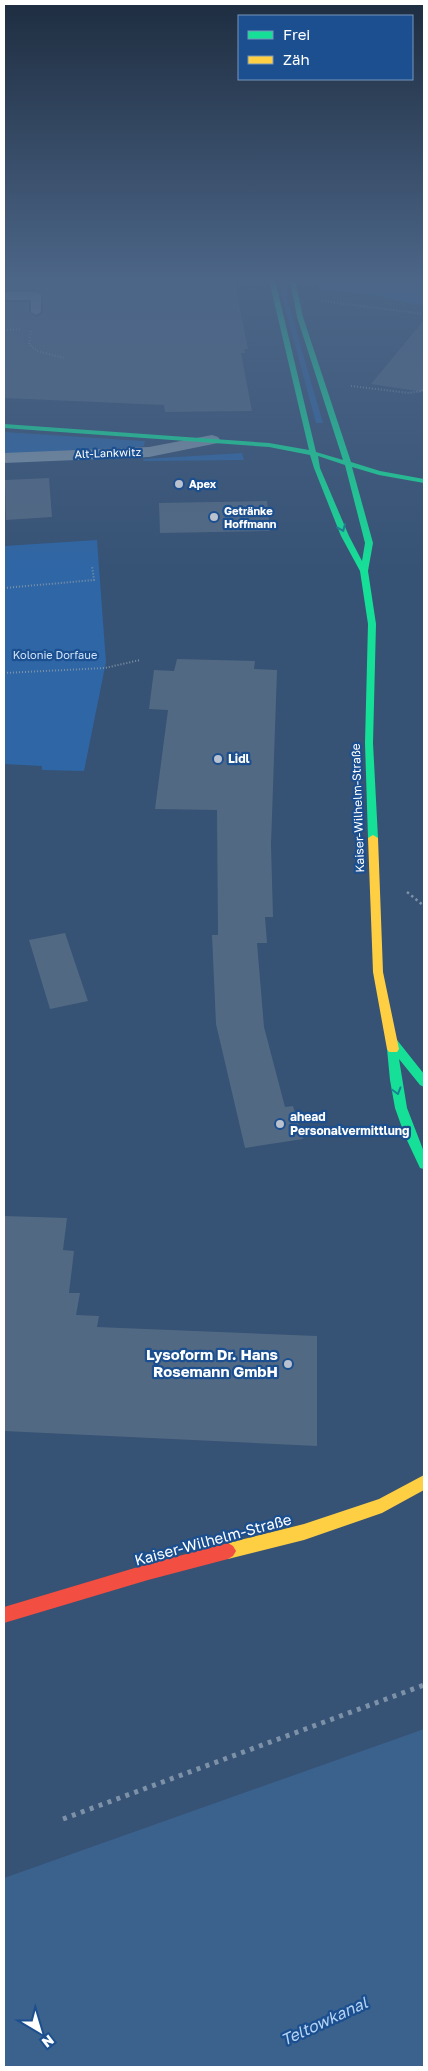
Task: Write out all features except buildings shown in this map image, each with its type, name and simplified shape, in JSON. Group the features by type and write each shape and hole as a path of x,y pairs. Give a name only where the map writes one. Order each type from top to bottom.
{"main road":[{"name":"Kaiser-Wilhelm-Straße","path":"295,377 323,483 345,536 364,571"},
{"name":"Kaiser-Wilhelm-Straße","path":"319,377 348,464 369,543 364,571 372,624 369,743 378,972 393,1043 394,1079 409,1134 424,1164"},
{"name":"Alt-Lankwitz","path":"4,426 270,445 314,453"},
{"path":"314,453 378,473 424,481"},
{"name":"Kaiser-Wilhelm-Straße","path":"393,1043 424,1082"},
{"name":"Kaiser-Wilhelm-Straße","path":"4,1616 148,1572 304,1532 382,1505 424,1482"}],"street":[{"name":"Alt-Lankwitz","path":"4,458 149,452 212,440"}],"path":[{"path":"346,385 410,393 422,391 424,387"},
{"path":"4,588 94,580 92,566"},
{"path":"4,673 105,668 140,660"},
{"path":"63,1819 424,1685"}],"green space":[{"path":"304,377 310,377 323,423 316,423"},
{"path":"4,432 145,441 144,446 140,447 4,454"},
{"path":"242,453 244,460 143,461 144,459"},
{"name":"Kolonie Dorfaue","path":"97,540 106,662 84,771 42,770 42,766 4,764 4,546"}],"water":[{"name":"Teltowkanal","path":"424,1729 424,2067 4,2067 4,1878"}],"traffic: fast":[{"path":"295,377 317,468 345,536 364,571 372,624 369,743 373,838"},
{"path":"319,377 348,464 369,543 364,571"},
{"path":"4,426 269,445 313,453 379,473 424,481"},
{"path":"393,1043 424,1082"},
{"path":"393,1049 395,1080 401,1108 424,1164"}],"traffic: slow":[{"path":"373,838 378,972 393,1049"},
{"path":"228,1551 304,1532 382,1505 424,1482"}],"traffic: jam":[{"path":"4,1615 148,1572 228,1551"}],"place":[{"name":"Apex","path":"179,484"},
{"name":"Getränke Hoffmann","path":"214,517"},
{"name":"Lidl","path":"218,759"},
{"name":"ahead Personalvermittlung","path":"280,1124"},
{"name":"Lysoform Dr. Hans Rosemann GmbH","path":"288,1364"}]}
